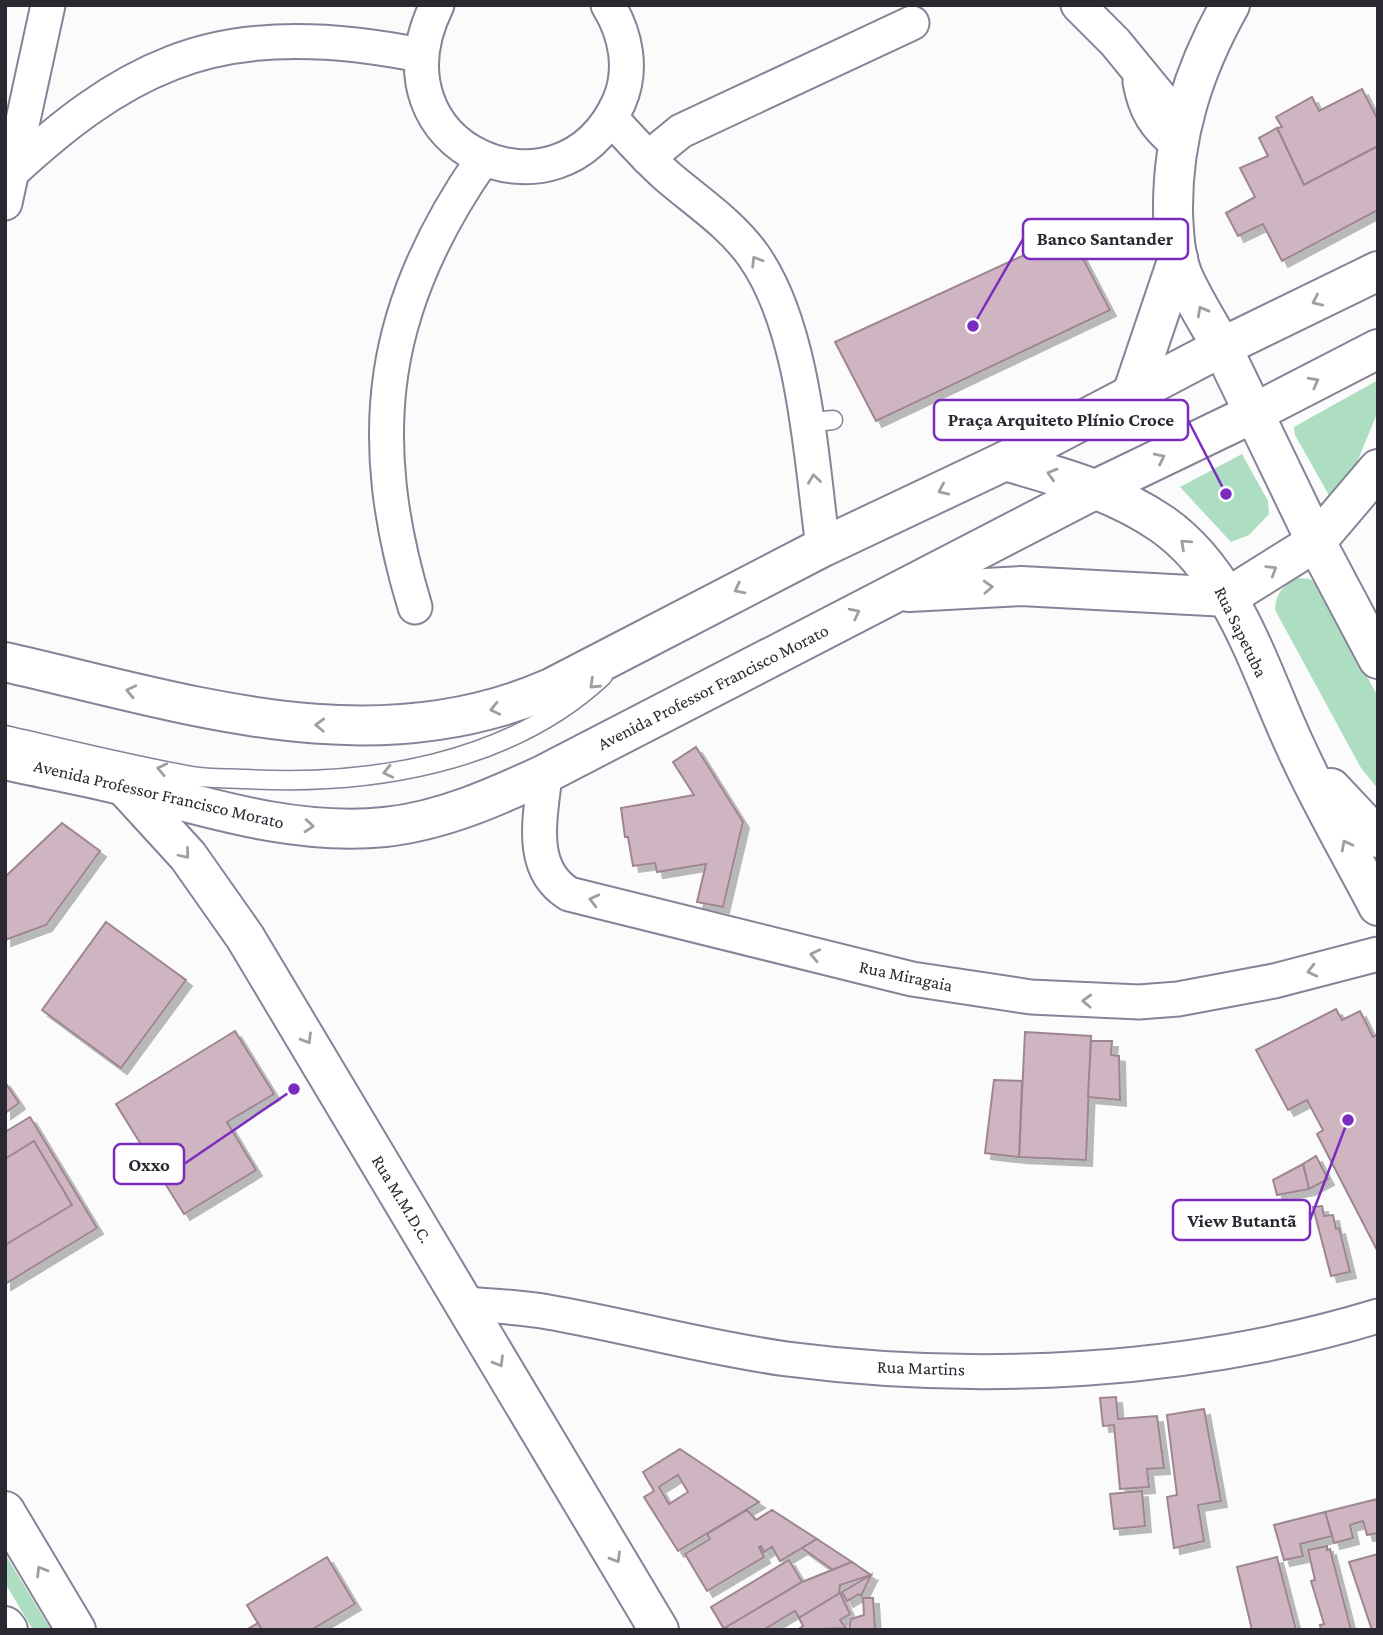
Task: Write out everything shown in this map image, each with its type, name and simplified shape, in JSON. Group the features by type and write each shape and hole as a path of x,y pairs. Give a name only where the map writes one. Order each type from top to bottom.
{"main road":[{"path":"1132,394 1176,274 1173,191 1181,125 1199,67 1230,5"},
{"name":"Avenida Professor Francisco Morato","path":"5,663 228,712 310,726 388,727 452,719 510,706 551,688 823,547 1005,461 1222,347 1378,271"},
{"path":"1176,274 1222,347 1317,542 1378,659"},
{"name":"Avenida Professor Francisco Morato","path":"5,760 123,785 194,806 279,823 341,829 386,827 439,816 490,799 545,774 1098,488 1254,413 1378,349"},
{"name":"Rua Sapetuba","path":"1005,461 1098,488 1164,526 1201,559 1228,597 1298,752 1378,906"},
{"path":"895,593 1021,586 1228,597 1317,542 1373,476"},
{"path":"1342,591 1342,564 1347,540 1373,476"},
{"path":"1298,752 1378,838"},
{"name":"Rua M.M.D.C.","path":"123,785 188,856 244,937 659,1630"},
{"path":"5,1511 76,1630"}],"street":[{"path":"5,203 48,5"},
{"path":"437,5 425,29 420,55 422,81 429,105 442,128 461,145 483,159 507,165 531,166 555,162 577,152 596,138 611,118 622,95 627,70 625,44 608,5"},
{"path":"1078,5 1138,69 1149,114 1161,131 1181,125"},
{"path":"648,158 681,131 912,23"},
{"path":"14,170 62,127 119,89 173,62 222,49 268,43 330,42 420,55"},
{"path":"611,118 648,158 735,234 753,255 772,289 819,422 823,547"},
{"path":"415,607 399,556 389,506 386,446 391,375 399,328 411,286 450,206 483,159"},
{"name":"Rua Miragaia","path":"545,774 539,829 541,858 548,876 569,894 912,979 1031,997 1139,1002 1216,993 1378,954"},
{"name":"Rua Martins","path":"464,1304 545,1311 786,1359 978,1370 1082,1370 1179,1358 1330,1331 1378,1316"}],"lane":[{"path":"1136,322 1176,274"},
{"name":"Avenida Professor Francisco Morato","path":"5,735 194,776 291,782 367,777 466,754 515,736 586,692 644,638"}],"green space":[{"path":"1378,380 1378,411 1344,494 1331,499 1295,435 1294,427"},
{"path":"1242,454 1268,501 1269,514 1249,535 1231,542 1180,487"},
{"path":"1297,578 1310,579 1318,585 1378,697 1378,789 1361,768 1275,610 1281,591"},
{"path":"5,1554 51,1630 33,1630 5,1583"}],"building":[{"path":"1362,89 1378,120 1378,146 1304,185 1277,128 1282,127 1276,117 1312,97 1319,111"},
{"path":"1277,128 1304,185 1378,146 1378,210 1282,261 1263,224 1238,236 1226,213 1255,197 1240,168 1268,156 1259,138"},
{"path":"1070,234 1110,310 876,421 835,342"},
{"path":"696,747 743,822 723,907 697,902 706,864 657,872 655,863 633,866 628,837 625,837 621,808 694,795 673,762"},
{"path":"62,823 100,851 46,925 5,940 5,877"},
{"path":"106,922 186,980 121,1068 42,1010"},
{"path":"1336,1009 1342,1020 1360,1011 1373,1037 1378,1034 1378,1252 1317,1134 1323,1130 1307,1100 1288,1110 1256,1050"},
{"path":"235,1031 274,1094 227,1122 256,1170 184,1214 116,1104"},
{"path":"1025,1032 1091,1036 1086,1160 1019,1157"},
{"path":"1091,1041 1112,1041 1111,1055 1119,1056 1120,1100 1088,1097"},
{"path":"994,1080 1022,1081 1019,1157 985,1153"},
{"path":"5,1082 19,1103 5,1113"},
{"path":"30,1117 97,1228 5,1284 5,1132"},
{"path":"34,1141 72,1205 5,1245 5,1159"},
{"path":"1316,1156 1328,1179 1309,1189 1303,1164"},
{"path":"1303,1164 1309,1189 1277,1195 1273,1180"},
{"path":"1322,1206 1324,1216 1333,1215 1336,1229 1339,1228 1350,1272 1331,1276 1313,1207"},
{"path":"1116,1397 1118,1419 1157,1416 1164,1468 1147,1469 1149,1487 1120,1489 1114,1425 1103,1426 1100,1398"},
{"path":"1204,1409 1221,1501 1198,1505 1204,1541 1174,1548 1167,1497 1177,1495 1167,1415"},
{"path":"680,1449 759,1502 678,1551 644,1497 654,1491 643,1472","holes":["678,1475 688,1492 669,1504 659,1487"]},
{"path":"1142,1491 1145,1526 1114,1529 1110,1494"},
{"path":"1377,1499 1378,1533 1367,1535 1363,1521 1350,1525 1353,1538 1334,1543 1325,1512"},
{"path":"747,1510 756,1520 772,1510 817,1539 780,1561 772,1547 764,1552 761,1546 759,1547 764,1557 707,1591 685,1554 710,1539 707,1534"},
{"path":"1325,1512 1332,1536 1300,1544 1303,1556 1284,1560 1274,1525"},
{"path":"817,1539 852,1562 833,1570 802,1548"},
{"path":"1327,1546 1351,1630 1321,1630 1320,1625 1324,1624 1311,1581 1315,1580 1308,1550"},
{"path":"1378,1554 1378,1630 1372,1630 1349,1562"},
{"path":"327,1557 355,1604 311,1630 262,1630 247,1605"},
{"path":"1277,1557 1296,1630 1252,1630 1237,1567"},
{"path":"789,1560 802,1582 724,1629 711,1607"},
{"path":"852,1562 871,1575 840,1585 839,1594 799,1618 795,1611 763,1630 723,1629 802,1582"},
{"path":"871,1575 861,1596 859,1594 847,1601 842,1592"},
{"path":"840,1593 850,1614 840,1620 846,1628 797,1630 803,1626 799,1618"},
{"path":"863,1598 873,1598 875,1630 849,1630 851,1619 864,1615"},
{"path":"258,1623 262,1630 246,1630"}],"place":[{"name":"Banco Santander","path":"973,326"},
{"name":"Praça Arquiteto Plínio Croce","path":"1226,494"},
{"name":"Oxxo","path":"294,1089"},
{"name":"View Butantã","path":"1348,1120"}]}
